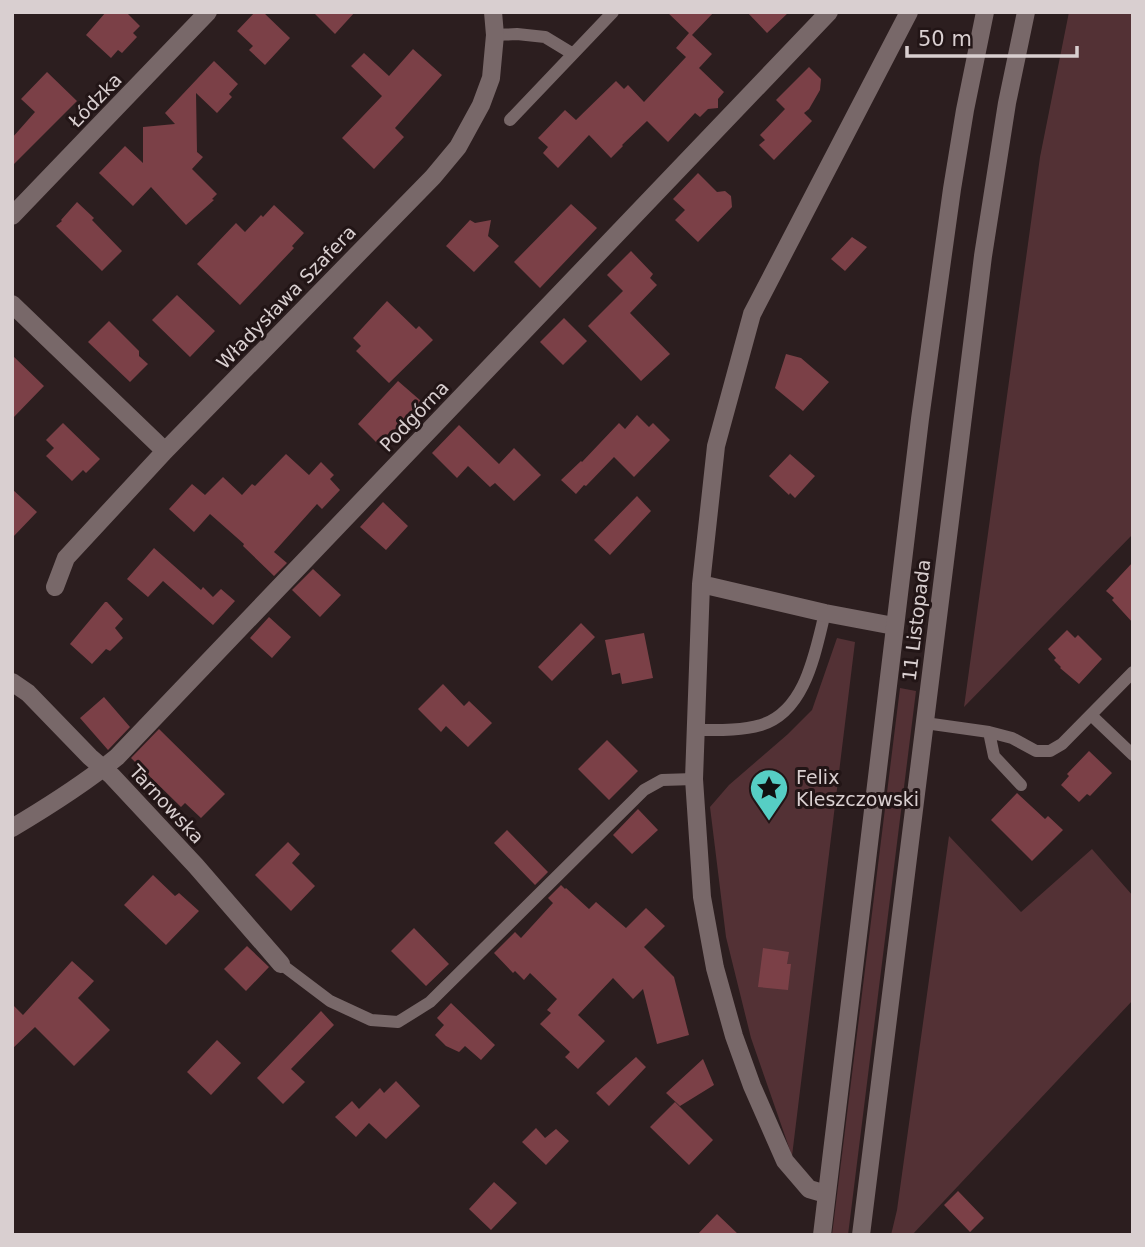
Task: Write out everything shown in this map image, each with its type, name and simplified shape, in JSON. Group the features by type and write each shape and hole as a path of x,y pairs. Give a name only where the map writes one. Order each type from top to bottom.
{"street":[{"name":"Łódzka","path":"12,216 208,12"},
{"name":"Władysława Szafera","path":"55,587 66,558 164,451 433,177 458,147 481,105 491,78 495,35 493,12"},
{"name":"Podgórna","path":"12,828 58,800 117,757 830,12"},
{"path":"826,1194 809,1189 785,1161 734,1037 715,968 702,897 694,779 701,584 716,446 752,314 909,12"},
{"name":"11 Listopada","path":"822,1235 922,405 965,110 985,12"},
{"name":"11 Listopada","path":"861,1235 983,256 1007,103 1026,12"},
{"path":"12,304 164,451"},
{"path":"701,584 894,626"},
{"name":"Tarnowska","path":"12,682 28,693 104,768 281,964"}],"lane":[{"path":"510,120 613,12"},
{"path":"495,35 545,37 573,54"},
{"path":"696,730 742,729 778,716 792,702 803,685 825,613"},
{"path":"925,723 989,732 1012,738 1036,751 1050,751 1062,744 1133,672"},
{"path":"1091,715 1133,755"},
{"path":"989,732 994,756 1021,785"},
{"path":"281,964 330,1001 371,1020 398,1022 430,1002 645,790 662,780 694,779"}],"shaded area":[{"path":"1069,12 1133,12 1133,534 964,707 1040,157"},
{"path":"837,638 855,642 792,1156 751,1038 726,937 710,807 729,785 812,710"},
{"path":"900,688 916,691 848,1235 832,1235"},
{"path":"949,836 1021,912 1092,849 1133,896 1133,1000 912,1235 891,1235 897,1210"}],"building":[{"path":"106,12 126,12 140,26 133,33 137,37 122,53 118,50 111,58 86,35"},
{"path":"255,12 263,12 290,38 265,65 249,50 253,46 237,31"},
{"path":"313,12 355,12 335,34"},
{"path":"667,12 714,12 692,35 712,54 699,68 724,92 718,99 718,108 708,109 700,117 695,113 668,142 647,121 611,158 589,135 558,168 543,153 548,147 538,138 565,110 576,120 616,81 624,89 628,85 644,102 686,57 676,48 689,33"},
{"path":"747,12 789,12 767,33"},
{"path":"413,49 442,75 395,128 404,137 374,169 342,138 382,96 351,66 364,53 389,76"},
{"path":"214,61 238,84 229,94 232,97 217,113 196,93 197,152 203,157 192,169 217,194 212,199 214,200 186,225 151,187 133,206 99,173 125,146 143,163 143,127 175,124 165,113"},
{"path":"809,67 821,79 820,90 804,113 812,121 774,160 759,145 765,140 760,135 785,109 776,100"},
{"path":"47,72 77,101 12,166 12,138 35,112 21,99"},
{"path":"698,173 717,192 725,191 731,196 732,207 698,242 675,220 685,210 673,199"},
{"path":"77,202 122,251 102,271 56,226"},
{"path":"571,204 597,228 540,288 514,262"},
{"path":"274,205 304,233 292,246 294,248 240,305 197,264 236,223 245,232"},
{"path":"470,220 475,223 491,220 488,236 499,246 474,272 446,246"},
{"path":"852,237 867,247 845,271 831,259"},
{"path":"631,251 653,274 650,278 657,285 630,313 670,354 641,381 588,326 623,291 607,275"},
{"path":"177,295 215,331 190,357 152,320"},
{"path":"387,301 416,329 419,326 433,340 389,383 356,351 361,346 353,338"},
{"path":"564,318 587,341 563,365 540,342"},
{"path":"109,321 148,364 130,382 88,342"},
{"path":"786,354 801,358 829,382 803,411 775,388"},
{"path":"12,355 44,386 12,419"},
{"path":"398,381 421,401 380,446 358,424"},
{"path":"637,415 649,427 653,423 670,440 634,477 614,457 576,494 561,480 619,423 625,429"},
{"path":"63,423 100,459 86,473 83,470 72,481 46,456 54,448 46,440"},
{"path":"459,425 499,464 514,448 541,475 514,501 495,483 490,487 468,466 457,478 432,453"},
{"path":"286,454 309,475 321,462 334,475 330,479 340,490 322,509 317,504 274,552 287,563 274,576 244,544 210,514 194,532 169,509 192,484 205,495 223,477 242,495 252,484 255,486"},
{"path":"790,454 815,476 795,498 769,476"},
{"path":"12,489 37,512 12,538"},
{"path":"637,496 651,511 610,555 594,540"},
{"path":"383,502 408,526 386,550 360,527"},
{"path":"154,548 201,590 203,587 213,597 221,589 235,601 213,625 163,581 148,597 127,579"},
{"path":"1133,562 1133,623 1106,591"},
{"path":"313,569 341,595 320,617 292,590"},
{"path":"105,602 123,619 115,628 123,638 110,651 106,649 92,664 70,644"},
{"path":"269,617 291,637 272,658 250,638"},
{"path":"581,623 595,637 552,681 538,667"},
{"path":"1067,630 1075,638 1078,635 1102,659 1079,684 1060,668 1048,649"},
{"path":"644,633 653,678 622,684 620,673 612,675 605,640"},
{"path":"443,684 464,706 469,701 492,723 468,747 446,726 441,732 418,709"},
{"path":"104,697 130,727 108,750 80,718"},
{"path":"159,729 225,794 201,818 185,803 181,807 131,758"},
{"path":"607,740 638,771 609,800 578,769"},
{"path":"1089,751 1112,773 1090,796 1087,794 1079,802 1061,785 1069,776 1067,774"},
{"path":"1017,793 1045,819 1048,816 1063,830 1032,861 991,820"},
{"path":"638,809 658,830 632,854 613,835"},
{"path":"507,830 548,872 535,885 494,843"},
{"path":"288,842 300,854 292,863 315,886 291,911 255,875"},
{"path":"153,875 175,896 179,893 199,911 166,945 124,905"},
{"path":"561,885 589,909 596,902 626,928 646,908 665,926 644,947 674,977 689,1035 657,1044 643,989 633,999 613,978 578,1015 605,1041 578,1069 565,1057 570,1052 540,1024 551,1013 547,1010 557,999 530,973 524,980 515,971 513,973 494,953 515,932 521,938 553,903 548,898"},
{"path":"414,928 449,964 426,986 391,951"},
{"path":"247,946 269,967 246,991 224,969"},
{"path":"763,948 789,952 787,964 791,964 788,990 758,987"},
{"path":"72,961 94,981 78,998 110,1030 74,1066 35,1027 12,1049 12,1004 23,1015"},
{"path":"451,1003 495,1045 481,1060 465,1046 459,1052 446,1046 435,1035 444,1025 437,1018"},
{"path":"321,1011 334,1025 291,1069 305,1082 283,1104 257,1078"},
{"path":"217,1040 241,1063 211,1095 187,1072"},
{"path":"636,1057 646,1067 609,1106 596,1093"},
{"path":"703,1059 714,1085 680,1106 666,1093"},
{"path":"396,1081 420,1106 386,1139 369,1123 356,1137 335,1117 352,1101 359,1109 380,1088 384,1093"},
{"path":"675,1102 713,1140 689,1165 650,1127"},
{"path":"536,1128 545,1138 556,1129 569,1141 546,1165 522,1142"},
{"path":"494,1182 517,1203 491,1230 469,1209"},
{"path":"958,1191 984,1218 970,1232 944,1205"},
{"path":"717,1214 739,1235 697,1235"}],"place":[{"name":"Felix Kleszczowski","path":"769,822"}]}
